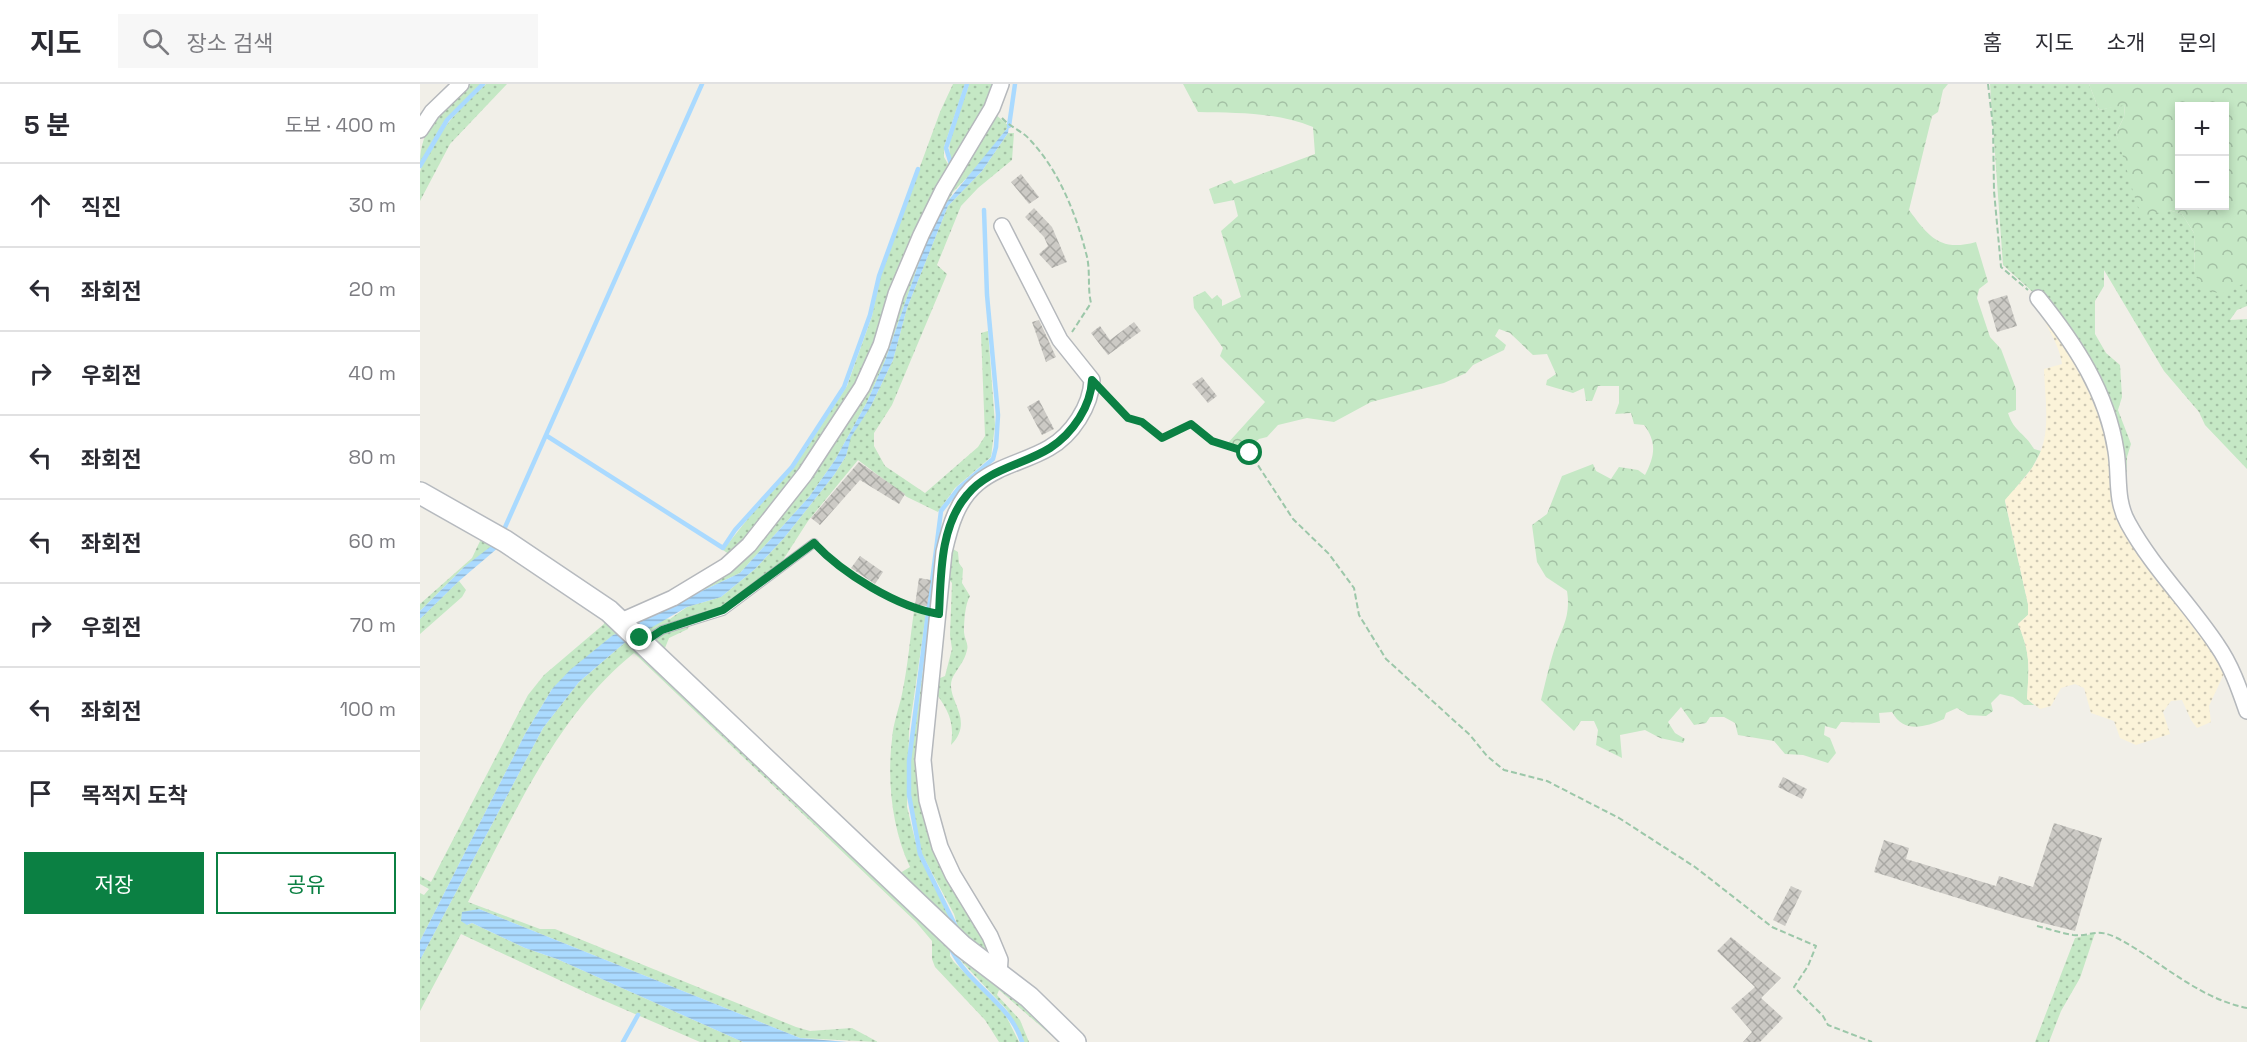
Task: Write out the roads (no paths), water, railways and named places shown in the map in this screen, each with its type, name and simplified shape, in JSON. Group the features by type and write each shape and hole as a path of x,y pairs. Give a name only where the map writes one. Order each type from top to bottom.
{"street":[{"path":"420,130 432,112 460,84"},
{"path":"621,621 673,598 726,566 749,545 805,474 862,387 881,345 896,294 921,234 943,190 992,108 1001,84"},
{"path":"999,974 1000,960 997,952 990,936 952,875 940,847 927,800 923,760 944,552 949,528 962,501 980,482 1051,447 1086,408 1092,380 1060,340 1002,226"},
{"path":"2038,298 2080,354 2099,392 2116,452 2119,501 2127,521 2151,559 2217,645 2229,664 2247,711"},
{"path":"420,493 505,541 621,621 962,946 1029,998 1075,1042"}],"lane":[{"path":"644,642 662,630 723,610 814,543"}],"water":[{"path":"1009,126 1008,133 982,171 948,206 907,308 893,360 871,406 851,437 846,456 834,475 784,538 755,569 721,597 687,607 642,633 634,623 740,573 809,497 835,460 867,402 885,361 923,251 943,207"},
{"path":"494,544 499,547 459,581 420,619 420,611 464,567"},
{"path":"623,632 629,639 579,682 543,728 420,960 420,941 525,734 552,689 570,670 613,635"},
{"path":"479,909 800,1038 847,1042 743,1042 557,959 525,948 472,923 467,925 461,921 462,912"}],"waterway":[{"path":"420,166 447,120 483,84"},
{"path":"502,534 702,84"},
{"path":"951,164 946,148 967,84"},
{"path":"1009,126 1015,84"},
{"path":"547,436 723,548 735,530 792,467 844,387 870,315 879,276 918,169"},
{"path":"957,929 920,854 909,795 909,761 941,511 959,488 993,459 996,447 998,415 987,295 984,210"},
{"path":"952,951 969,974 1009,1016 1022,1042"},
{"path":"623,1042 638,1015"}]}
